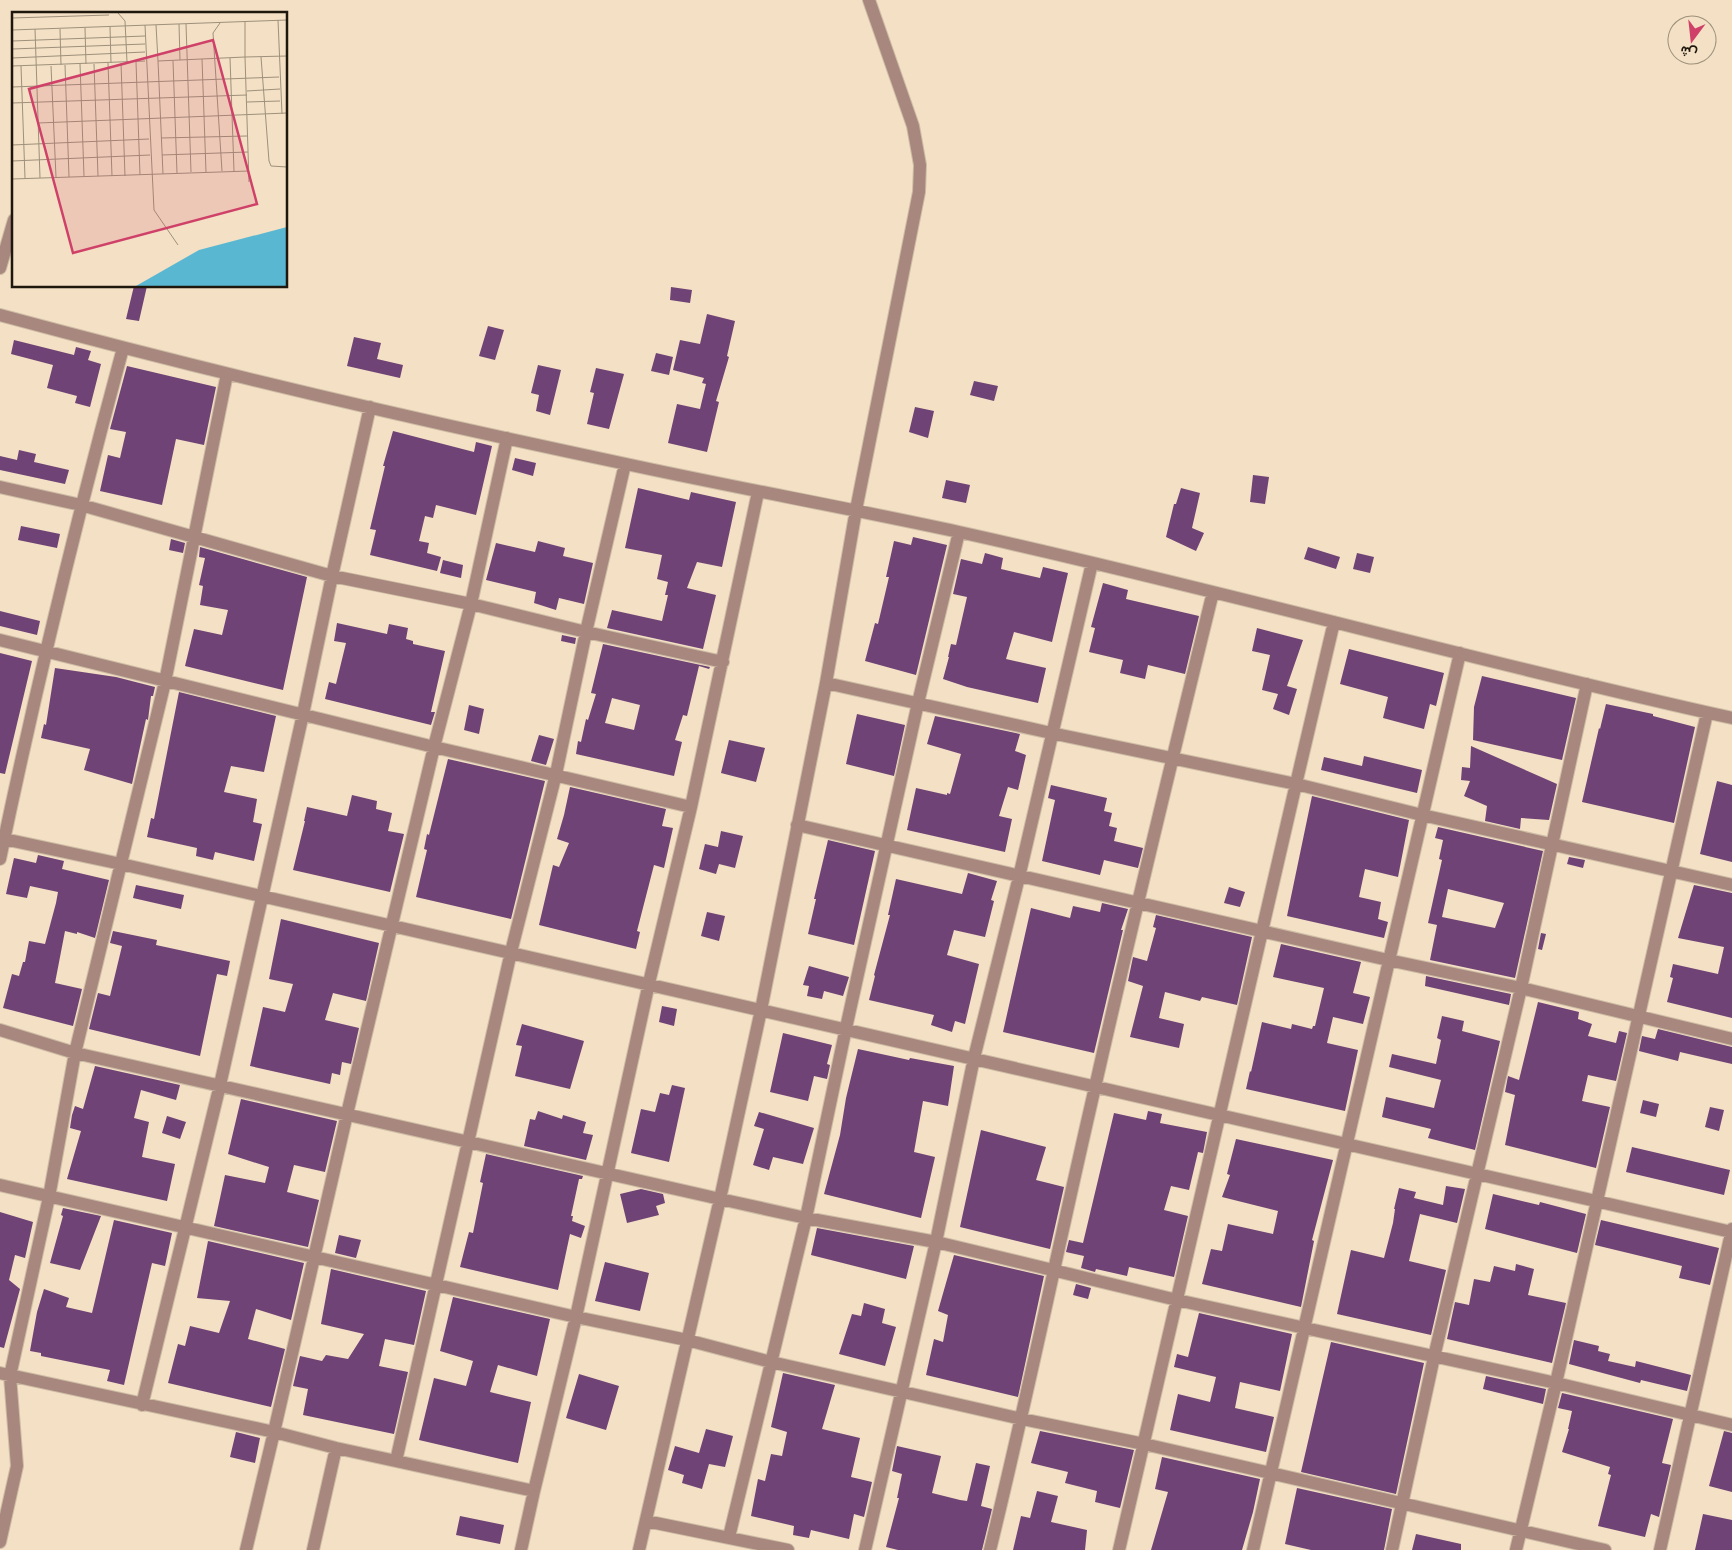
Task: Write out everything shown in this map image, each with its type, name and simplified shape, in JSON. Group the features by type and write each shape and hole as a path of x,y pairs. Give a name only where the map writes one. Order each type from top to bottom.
{"street":[{"path":"639,1550 720,1199 761,1010 826,683 856,510 920,183 920,165 913,126 868,0"},
{"path":"0,268 12,227"},
{"path":"0,315 227,374 625,464 959,532 1732,718"},
{"path":"0,859 2,839 81,505 123,348"},
{"path":"0,1542 17,1466 5,1374 49,1198 76,1053 166,682 193,536 227,374"},
{"path":"142,1405 220,1085 370,407"},
{"path":"246,1550 346,1114 434,747 472,604 507,438"},
{"path":"396,1461 511,952 556,774 586,632 625,464"},
{"path":"0,487 81,505 332,576 472,604 586,632 723,662"},
{"path":"521,1550 576,1317 648,983 691,806 758,492"},
{"path":"729,1537 806,1218 918,703 959,532"},
{"path":"865,1550 936,1242 974,1058 1019,877 1092,563"},
{"path":"990,1550 1022,1419 1137,903 1212,592"},
{"path":"1119,1550 1334,622"},
{"path":"0,640 434,747 691,806"},
{"path":"1253,1550 1460,653"},
{"path":"826,683 1051,733 1296,784 1732,885"},
{"path":"1392,1550 1434,1358 1521,988 1587,684"},
{"path":"1516,1550 1556,1383 1707,713"},
{"path":"797,825 1261,932 1521,988 1732,1039"},
{"path":"2,839 121,864 846,1028 1478,1175 1732,1230 1660,1550"},
{"path":"0,1030 76,1053 806,1218 936,1242 1177,1300 1434,1358 1556,1383 1732,1425"},
{"path":"0,1185 49,1198 576,1317 687,1340 771,1362 1022,1419 1144,1444 1605,1550"},
{"path":"5,1374 534,1491"},
{"path":"313,1550 336,1448"},
{"path":"646,1522 788,1550"}],"building":[{"path":"671,287 692,290 690,303 670,300"},
{"path":"134,288 147,288 139,321 126,319"},
{"path":"707,314 735,321 727,356 729,357 716,401 719,402 707,452 668,443 677,404 700,409 706,384 702,383 704,378 673,370 680,340 700,344"},
{"path":"488,326 504,330 495,360 479,356"},
{"path":"354,337 381,343 377,359 403,365 400,378 347,366"},
{"path":"14,340 74,355 76,347 91,351 88,360 101,364 90,407 75,403 77,396 47,388 53,365 11,354"},
{"path":"656,353 673,357 669,375 651,371"},
{"path":"538,365 561,370 550,415 536,411 539,395 531,393"},
{"path":"127,366 216,387 204,445 176,439 162,505 100,491 108,455 120,458 126,432 110,429"},
{"path":"596,368 624,374 609,429 587,424 594,393 590,392"},
{"path":"974,381 998,386 994,401 970,395"},
{"path":"915,407 934,411 928,438 909,432"},
{"path":"393,431 474,452 476,442 492,446 476,515 436,505 433,518 425,516 419,541 429,543 427,553 441,557 437,571 370,555 376,530 370,529 385,466 383,466"},
{"path":"19,450 36,454 34,462 69,470 65,484 0,470 0,456 17,460"},
{"path":"515,458 536,463 533,476 512,470"},
{"path":"1253,475 1269,477 1265,504 1250,502"},
{"path":"946,480 970,485 966,503 942,498"},
{"path":"638,488 689,500 691,492 736,502 722,567 697,562 687,588 716,595 703,649 607,628 612,610 662,621 668,595 665,595 668,582 657,579 662,555 625,548"},
{"path":"1181,488 1200,493 1192,528 1204,533 1196,551 1166,537 1174,504 1176,504"},
{"path":"21,526 60,534 57,548 18,540"},
{"path":"913,537 947,545 916,675 865,661 875,623 878,624 889,577 886,577 894,541 911,545"},
{"path":"171,539 185,543 183,553 169,550"},
{"path":"538,541 565,548 563,556 593,563 584,604 559,598 556,610 534,603 536,592 486,580 496,543 535,552"},
{"path":"200,547 307,577 283,690 185,666 194,629 222,635 228,610 200,605 203,586 199,585 205,558 199,557"},
{"path":"1308,547 1340,557 1336,569 1304,559"},
{"path":"985,553 1003,558 1001,569 1040,578 1043,567 1068,573 1052,642 1014,632 1006,659 1046,668 1038,703 967,687 943,679 951,644 956,645 967,597 953,594 961,559 982,564"},
{"path":"1357,553 1374,557 1370,573 1353,569"},
{"path":"443,560 463,565 461,578 440,573"},
{"path":"1103,583 1128,590 1126,599 1199,616 1185,674 1148,665 1145,679 1120,673 1123,660 1089,652 1095,628 1091,627"},
{"path":"0,611 40,621 37,635 0,626"},
{"path":"337,623 387,634 389,624 408,628 406,639 413,641 413,644 445,651 431,712 435,712 431,725 325,699 329,682 336,684 346,643 334,641"},
{"path":"1257,628 1303,640 1287,686 1297,689 1289,715 1273,709 1278,694 1262,690 1270,655 1252,651"},
{"path":"562,635 576,638 575,644 561,641"},
{"path":"603,644 710,667 709,669 699,666 687,716 683,715 675,740 682,742 674,776 576,754 578,741 581,742 586,719 588,720 596,694 591,693","holes":["612,698 640,705 634,730 605,723"]},
{"path":"1349,649 1444,673 1436,706 1430,704 1424,729 1383,718 1388,697 1340,684"},
{"path":"0,653 32,661 5,774 0,773"},
{"path":"55,668 116,677 155,687 153,696 151,696 148,720 146,719 132,784 84,770 90,749 41,738 44,724 46,725"},
{"path":"1482,676 1576,698 1562,760 1473,740 1474,707"},
{"path":"179,692 276,716 264,772 231,766 224,792 257,799 253,822 262,824 254,861 215,852 213,860 196,856 197,848 147,837 151,818 154,819"},
{"path":"1606,704 1653,714 1653,716 1695,727 1674,823 1582,802"},
{"path":"469,705 484,709 479,734 464,730"},
{"path":"857,714 905,725 894,776 846,764"},
{"path":"935,716 1020,734 1015,751 1026,755 1018,790 1008,787 999,816 1012,819 1005,852 907,830 916,788 947,795 947,793 950,794 961,754 927,744"},
{"path":"539,735 554,739 546,765 531,761"},
{"path":"729,740 765,748 756,782 721,773"},
{"path":"1471,746 1557,784 1549,820 1521,818 1520,829 1485,821 1487,806 1464,796 1470,781 1461,780 1462,767 1470,768"},
{"path":"1364,756 1422,770 1417,793 1321,770 1324,757 1362,766"},
{"path":"448,759 545,781 511,919 416,897 427,850 424,849 427,834 429,835"},
{"path":"1717,781 1732,785 1732,862 1700,854"},
{"path":"1051,785 1107,798 1104,811 1112,813 1109,826 1117,828 1114,841 1143,848 1138,868 1104,860 1100,875 1042,861 1055,800 1048,798"},
{"path":"570,787 666,809 662,826 673,828 664,868 654,865 637,931 640,932 636,949 539,925 553,865 559,867 569,843 557,839"},
{"path":"352,795 377,801 376,809 392,813 388,831 404,834 390,892 293,870 307,807 347,816"},
{"path":"1312,796 1409,820 1398,877 1365,869 1359,897 1381,902 1378,919 1388,922 1384,938 1287,916"},
{"path":"1438,827 1543,851 1515,978 1430,960 1437,925 1428,923 1442,860 1439,859 1443,840 1435,838","holes":["1448,889 1504,903 1495,928 1442,917"]},
{"path":"721,831 743,836 735,868 719,864 716,874 699,869 705,844 718,847"},
{"path":"828,840 875,851 854,945 808,934"},
{"path":"38,855 64,861 62,869 109,880 95,938 77,932 77,934 65,931 55,983 82,989 73,1026 3,1008 12,974 19,976 23,962 25,962 29,941 45,944 56,903 58,892 30,886 27,898 6,894 14,858 36,863"},
{"path":"1569,857 1585,860 1583,868 1567,864"},
{"path":"968,873 997,881 991,900 994,901 985,937 954,930 947,955 979,964 965,1024 955,1021 952,1032 931,1025 934,1015 869,1000 890,915 888,915 896,879 962,894"},
{"path":"136,885 184,895 181,909 133,898"},
{"path":"1694,885 1732,893 1732,1018 1667,1002 1673,978 1670,977 1673,964 1718,974 1724,947 1678,938"},
{"path":"1229,887 1245,892 1240,907 1224,903"},
{"path":"1102,903 1128,909 1121,930 1123,930 1094,1053 1003,1032 1031,908 1070,918 1073,906 1100,912"},
{"path":"707,912 725,916 719,941 701,936"},
{"path":"1156,915 1252,937 1237,1005 1202,997 1200,1001 1165,992 1159,1018 1184,1024 1179,1048 1130,1037 1143,986 1128,981 1133,957 1147,961 1156,928 1153,927"},
{"path":"281,919 379,943 366,1001 333,993 325,1020 359,1028 351,1064 342,1062 340,1075 332,1073 330,1084 250,1066 263,1007 285,1012 293,984 269,979"},
{"path":"113,931 157,940 156,945 230,961 227,976 217,974 200,1056 89,1029 98,993 110,996 122,946 110,943"},
{"path":"1541,933 1546,934 1542,950 1538,949"},
{"path":"1281,944 1361,962 1353,993 1370,997 1363,1024 1333,1017 1327,1043 1358,1050 1345,1111 1246,1089 1262,1022 1291,1029 1292,1024 1312,1029 1315,1026 1324,988 1273,977"},
{"path":"809,966 849,977 843,996 824,991 822,999 807,996 809,986 803,985"},
{"path":"1426,976 1511,994 1509,1005 1425,986"},
{"path":"1538,1002 1579,1012 1578,1019 1592,1024 1588,1036 1616,1043 1619,1031 1627,1033 1616,1081 1588,1075 1582,1101 1610,1107 1596,1168 1505,1145 1515,1095 1505,1092 1508,1076 1519,1080"},
{"path":"662,1006 677,1009 674,1026 659,1022"},
{"path":"1442,1016 1464,1021 1462,1031 1500,1041 1475,1150 1428,1138 1431,1129 1382,1117 1386,1097 1434,1108 1441,1080 1389,1067 1392,1054 1436,1064 1441,1040 1437,1038"},
{"path":"522,1024 584,1041 570,1089 515,1076 522,1046 516,1045"},
{"path":"1658,1029 1732,1047 1732,1064 1680,1052 1678,1061 1639,1051 1642,1036 1655,1039"},
{"path":"783,1033 832,1045 827,1064 830,1065 827,1079 814,1076 808,1101 770,1092"},
{"path":"858,1049 909,1060 910,1058 954,1066 948,1106 923,1101 914,1152 935,1157 921,1218 824,1194 840,1135 846,1098"},
{"path":"95,1066 180,1085 176,1100 141,1090 134,1118 149,1122 142,1157 175,1164 167,1201 67,1179 81,1131 70,1128 72,1115 75,1106 83,1109"},
{"path":"672,1085 685,1088 669,1162 631,1153 641,1109 655,1112 660,1093 669,1095"},
{"path":"241,1099 337,1121 325,1172 294,1165 287,1192 319,1200 308,1247 214,1226 225,1175 265,1183 269,1167 228,1154"},
{"path":"1643,1100 1659,1104 1656,1117 1640,1113"},
{"path":"1710,1107 1724,1110 1719,1131 1705,1127"},
{"path":"538,1111 562,1119 563,1115 586,1122 583,1133 593,1135 586,1160 524,1146 530,1119 535,1120"},
{"path":"1148,1111 1162,1114 1160,1123 1207,1132 1203,1153 1198,1152 1189,1190 1171,1186 1164,1210 1188,1216 1174,1277 1129,1267 1127,1276 1096,1269 1095,1272 1081,1268 1084,1256 1066,1252 1069,1240 1083,1243 1114,1113 1146,1120"},
{"path":"759,1112 814,1128 803,1164 773,1157 769,1170 753,1165 764,1129 754,1126"},
{"path":"167,1116 186,1122 180,1139 162,1133"},
{"path":"981,1130 1046,1147 1036,1180 1064,1187 1050,1249 960,1227"},
{"path":"1236,1139 1333,1160 1312,1240 1314,1241 1301,1307 1202,1284 1211,1249 1222,1251 1228,1224 1273,1234 1278,1211 1222,1197 1230,1175 1227,1174"},
{"path":"1632,1147 1730,1170 1724,1195 1626,1172"},
{"path":"486,1154 583,1176 582,1179 579,1179 571,1216 573,1216 572,1221 585,1226 581,1238 570,1234 558,1290 460,1267 469,1232 473,1233 483,1183 480,1182"},
{"path":"1446,1186 1465,1189 1457,1223 1420,1214 1409,1261 1446,1270 1431,1335 1337,1314 1351,1250 1384,1258 1399,1188 1416,1192 1414,1198 1443,1205"},
{"path":"641,1189 663,1194 665,1203 656,1206 659,1215 627,1223 620,1194"},
{"path":"1493,1194 1539,1205 1540,1202 1586,1214 1577,1253 1485,1229"},
{"path":"63,1208 101,1216 80,1270 50,1263 63,1216 61,1215"},
{"path":"0,1212 33,1222 25,1258 15,1255 9,1280 20,1289 4,1348 0,1347"},
{"path":"114,1220 172,1233 165,1266 152,1263 124,1385 107,1381 110,1370 41,1356 41,1353 30,1351 37,1312 44,1289 69,1298 66,1307 92,1313"},
{"path":"1601,1220 1719,1248 1710,1285 1679,1278 1682,1266 1595,1245"},
{"path":"817,1228 914,1246 906,1279 811,1255"},
{"path":"339,1235 361,1240 356,1258 335,1253"},
{"path":"208,1241 304,1263 291,1320 256,1309 248,1339 285,1349 271,1407 168,1383 178,1344 185,1346 190,1326 219,1333 230,1301 197,1298"},
{"path":"954,1255 1044,1276 1018,1397 926,1375 934,1339 943,1342 948,1315 938,1311"},
{"path":"605,1262 649,1273 640,1311 595,1301"},
{"path":"1516,1264 1534,1269 1528,1295 1566,1303 1552,1363 1447,1339 1455,1302 1469,1305 1474,1279 1490,1282 1494,1266 1515,1271"},
{"path":"331,1269 426,1291 414,1345 385,1339 379,1366 408,1372 394,1434 303,1415 308,1389 293,1386 300,1356 322,1361 326,1355 348,1359 364,1334 321,1324"},
{"path":"1076,1284 1091,1288 1088,1299 1073,1295"},
{"path":"453,1297 550,1319 537,1376 498,1365 490,1392 531,1402 518,1463 419,1440 434,1378 466,1386 473,1361 440,1351"},
{"path":"864,1303 885,1309 882,1323 896,1327 885,1366 839,1354 852,1314 861,1316"},
{"path":"1199,1313 1292,1334 1280,1391 1240,1382 1235,1408 1274,1417 1266,1452 1170,1430 1178,1394 1210,1402 1216,1377 1174,1367 1177,1354 1188,1357"},
{"path":"1574,1340 1599,1346 1598,1351 1610,1354 1608,1361 1635,1367 1636,1361 1691,1375 1687,1391 1641,1380 1640,1383 1569,1364"},
{"path":"1331,1342 1424,1363 1396,1494 1301,1472"},
{"path":"783,1373 835,1385 822,1429 860,1438 851,1477 872,1482 864,1517 854,1514 849,1539 811,1530 809,1538 793,1535 794,1526 751,1516 758,1479 765,1481 771,1454 782,1456 787,1432 771,1427"},
{"path":"579,1374 619,1386 606,1430 566,1418"},
{"path":"1486,1376 1546,1389 1543,1404 1483,1389"},
{"path":"1562,1393 1673,1419 1662,1463 1671,1465 1659,1517 1651,1514 1645,1537 1598,1526 1611,1475 1608,1474 1610,1467 1562,1452 1572,1411 1558,1408"},
{"path":"706,1429 733,1436 725,1467 709,1464 702,1489 682,1483 684,1475 668,1470 675,1446 699,1453"},
{"path":"1040,1431 1134,1450 1120,1508 1095,1502 1097,1491 1065,1483 1068,1472 1031,1463"},
{"path":"1724,1431 1732,1433 1732,1492 1709,1486"},
{"path":"236,1432 260,1438 255,1463 230,1457"},
{"path":"897,1446 941,1456 932,1493 960,1500 967,1501 976,1463 990,1466 981,1506 992,1509 982,1550 898,1550 886,1547 899,1498 897,1498 902,1474 892,1471"},
{"path":"1162,1457 1260,1479 1242,1550 1151,1550 1168,1492 1155,1489"},
{"path":"1297,1488 1392,1509 1384,1550 1311,1550 1285,1544"},
{"path":"1037,1491 1058,1496 1051,1522 1087,1530 1085,1550 1013,1550 1021,1516 1030,1518"},
{"path":"1703,1514 1732,1520 1732,1550 1695,1550"},
{"path":"460,1516 504,1525 500,1544 456,1535"},
{"path":"1416,1534 1461,1544 1461,1550 1412,1550"}]}
